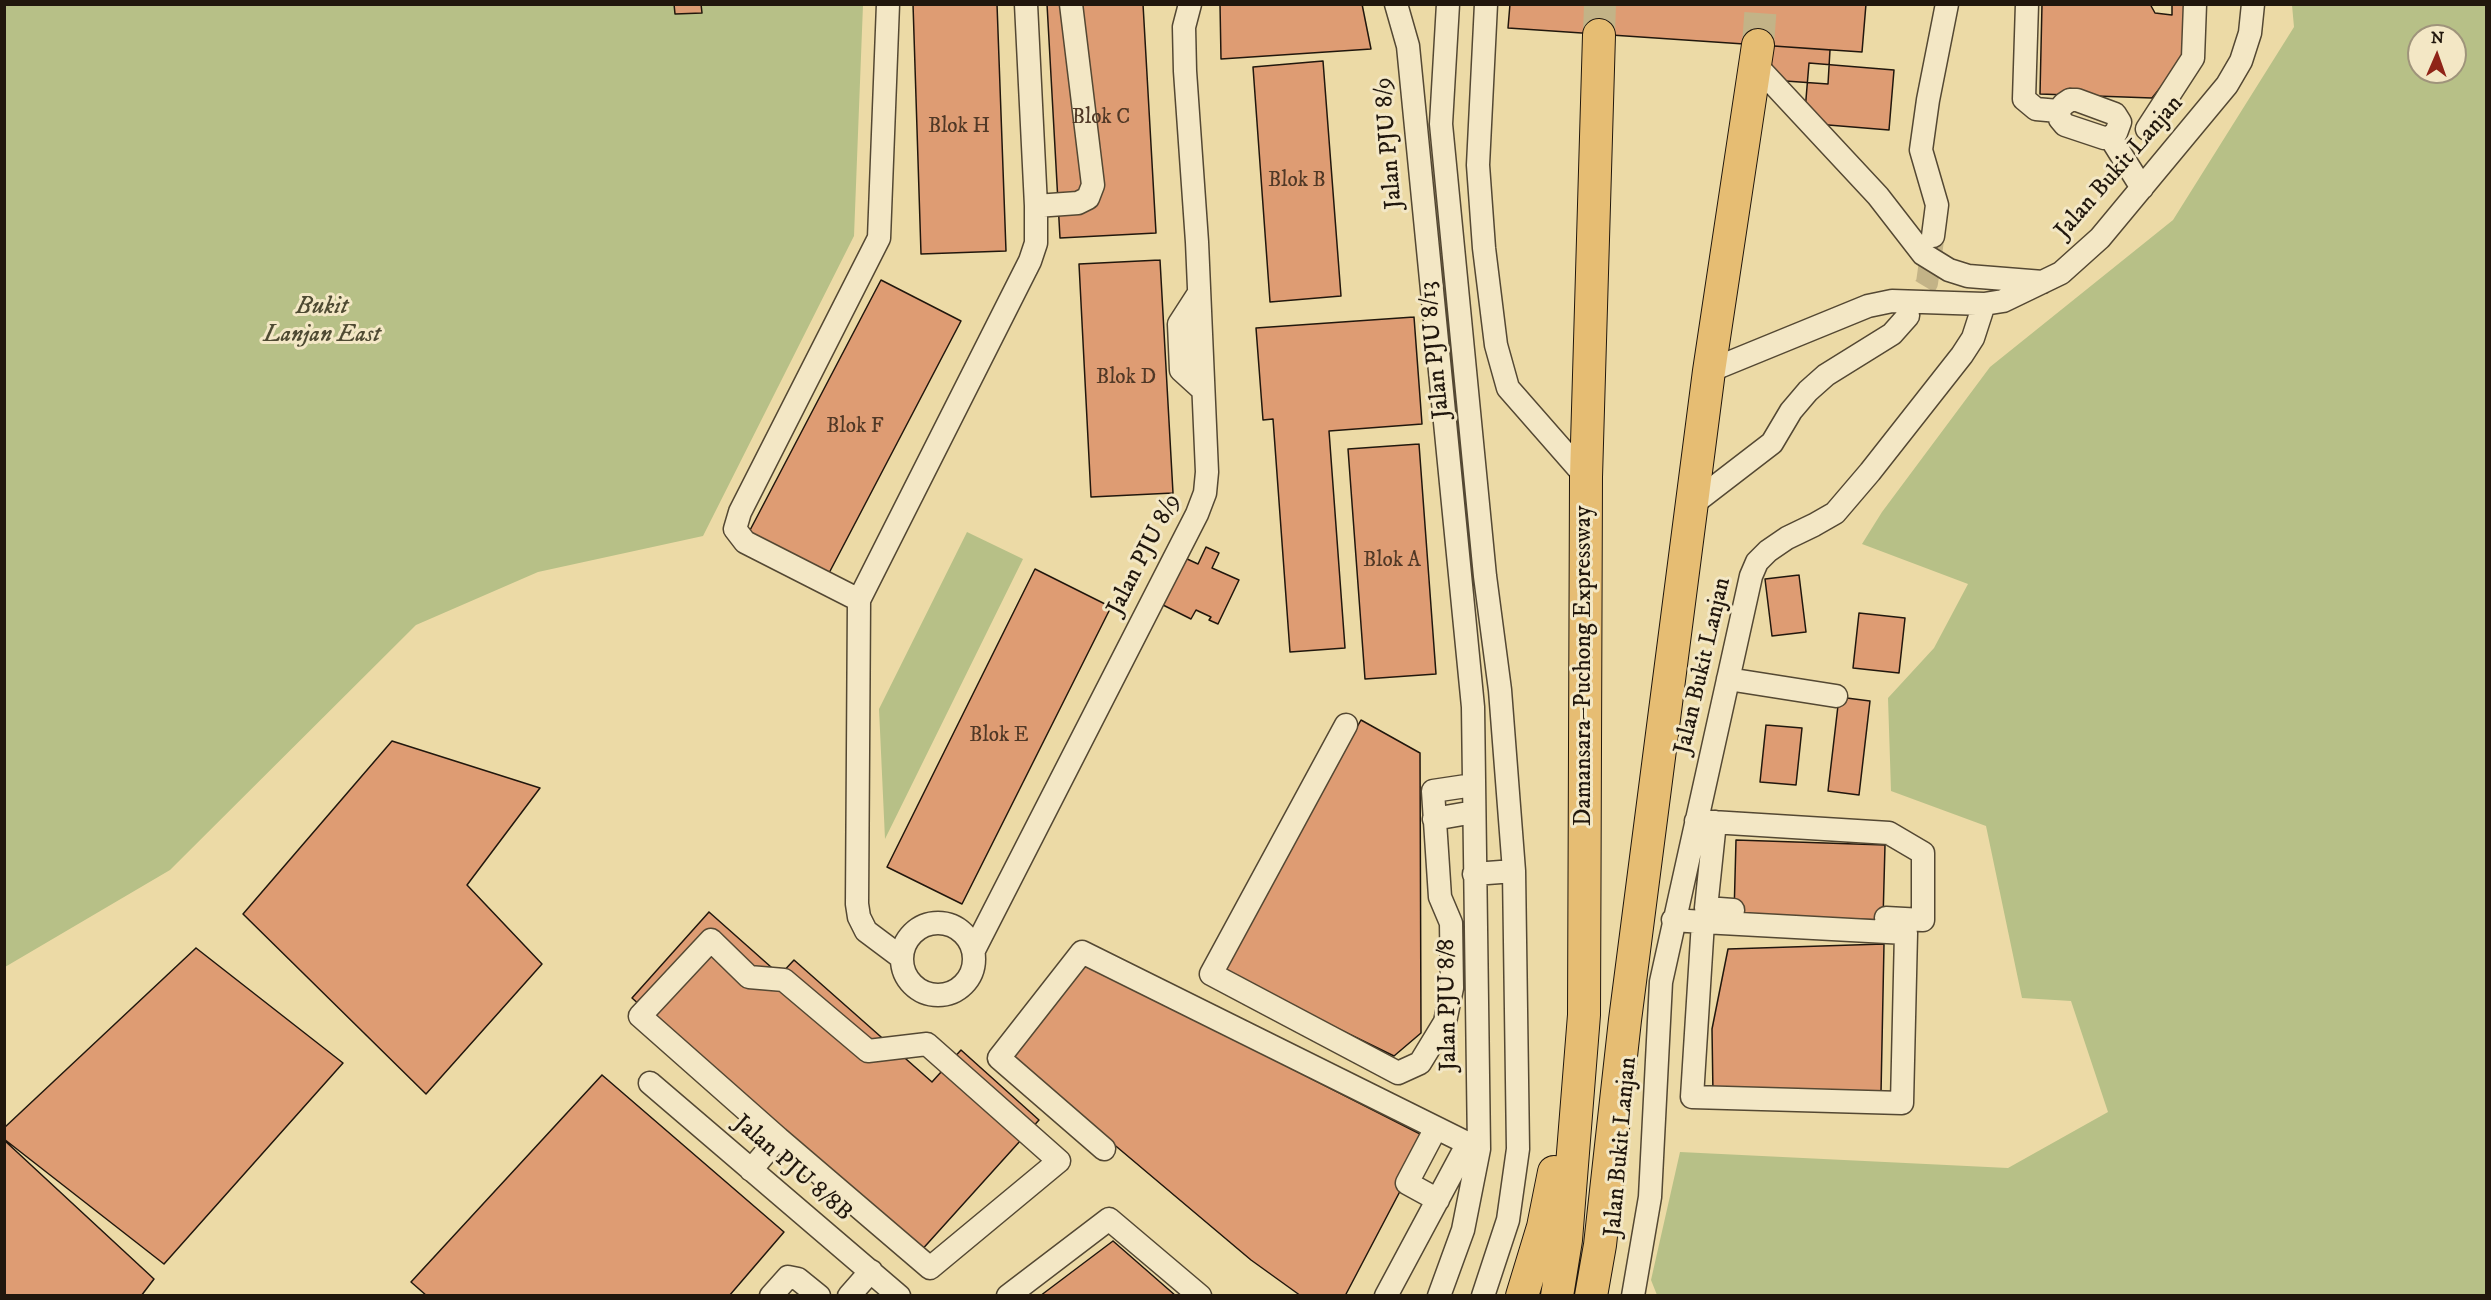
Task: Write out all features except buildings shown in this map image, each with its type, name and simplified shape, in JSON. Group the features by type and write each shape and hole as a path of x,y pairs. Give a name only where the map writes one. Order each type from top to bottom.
{"highway":[{"name":"Damansara–Puchong Expressway","path":"1557,1296 1566,1240 1584,1015 1586,477 1599,34"},
{"path":"1591,1296 1600,1245 1625,1020 1694,503 1709,370 1757,54"},
{"path":"1522,1296 1543,1227 1584,1015"}],"street":[{"path":"859,600 746,542 735,529 740,512 879,238 888,4"},
{"name":"Jalan PJU 8/9","path":"1026,4 1036,243 1030,261 859,600 859,917 866,931 902,958 904,970 914,985 931,994 943,995 965,984 973,968 974,950 1197,514 1205,494 1207,472 1199,293 1185,70 1184,27 1190,4"},
{"path":"1036,206 1078,203 1088,198 1093,185 1071,4"},
{"name":"Jalan PJU 8/9","path":"1396,4 1408,46 1473,707"},
{"name":"Jalan PJU 8/13","path":"1448,4 1442,124 1485,576 1500,690 1509,811"},
{"path":"1486,4 1478,165 1484,248 1496,345 1508,388 1586,477"},
{"path":"1933,236 1937,205 1921,150 1928,100 1947,4"},
{"path":"2026,4 2024,99 2036,109 2058,111 2065,125 2104,138 2115,130 2147,129 2179,143"},
{"path":"2147,129 2193,58 2195,4"},
{"name":"Jalan Bukit Lanjan","path":"1633,1296 1650,1197 1661,982 1673,920 1705,822 1728,679 1751,576 1757,562 1787,538 1834,513 1849,496 1962,355 1973,338 1984,304 2003,301 2046,282 2061,273 2100,238 2227,85 2241,61 2250,33 2253,4"},
{"path":"1757,54 1878,196 1923,254 1948,270 1968,276 2046,282"},
{"path":"2115,130 2142,188"},
{"path":"1709,370 1868,306 1892,301 1984,304"},
{"path":"1694,503 1772,443 1791,411 1826,375 1892,334 1908,316"},
{"path":"1728,679 1836,696"},
{"path":"1346,725 1211,974 1398,1073 1420,1063 1445,1022 1452,988 1451,923 1440,897 1432,791 1473,780 1500,690"},
{"path":"1473,707 1497,757 1509,811 1514,871 1518,1149 1508,1220 1483,1296"},
{"name":"Jalan PJU 8/8","path":"1439,1296 1463,1230 1473,1146 1473,707"},
{"path":"1434,819 1474,812"},
{"path":"1705,822 1889,833 1923,853 1923,920 1706,908 1705,822"},
{"path":"1474,874 1514,871"},
{"path":"1673,920 1906,933 1902,1103 1692,1097 1702,922"},
{"path":"902,958 909,936 918,928 940,922 962,930 974,950"},
{"path":"711,940 749,976 784,980 868,1051 927,1044 1059,1161 930,1268 778,1138 640,1016 711,940"},
{"path":"1104,1149 999,1058 1082,952 1473,1146 1438,1200 1386,1296"},
{"name":"Jalan PJU 8/8B","path":"650,1083 899,1296"},
{"path":"1436,1128 1407,1183 1438,1200"},
{"path":"751,1170 778,1138"},
{"path":"1008,1296 1109,1220 1200,1296"},
{"path":"849,1296 870,1271"},
{"path":"771,1296 788,1277 798,1279 819,1296"}],"green space":[{"name":"Bukit Lanjan East","path":"4,5 863,5 854,236 703,536 538,572 416,625 170,870 5,967"},
{"path":"2292,5 2486,5 2486,1295 1657,1295 1651,1280 1680,1152 2008,1168 2108,1112 2071,1001 2022,998 1986,826 1891,791 1888,698 1934,648 1968,584 1862,544 1882,512 1990,367 2173,220 2294,27"},
{"path":"967,532 1023,559 885,839 879,709"}],"tunnel":[{"path":"1599,35 1600,4"},
{"path":"1758,45 1761,4"},
{"path":"1908,315 1927,283 1933,240"}]}
